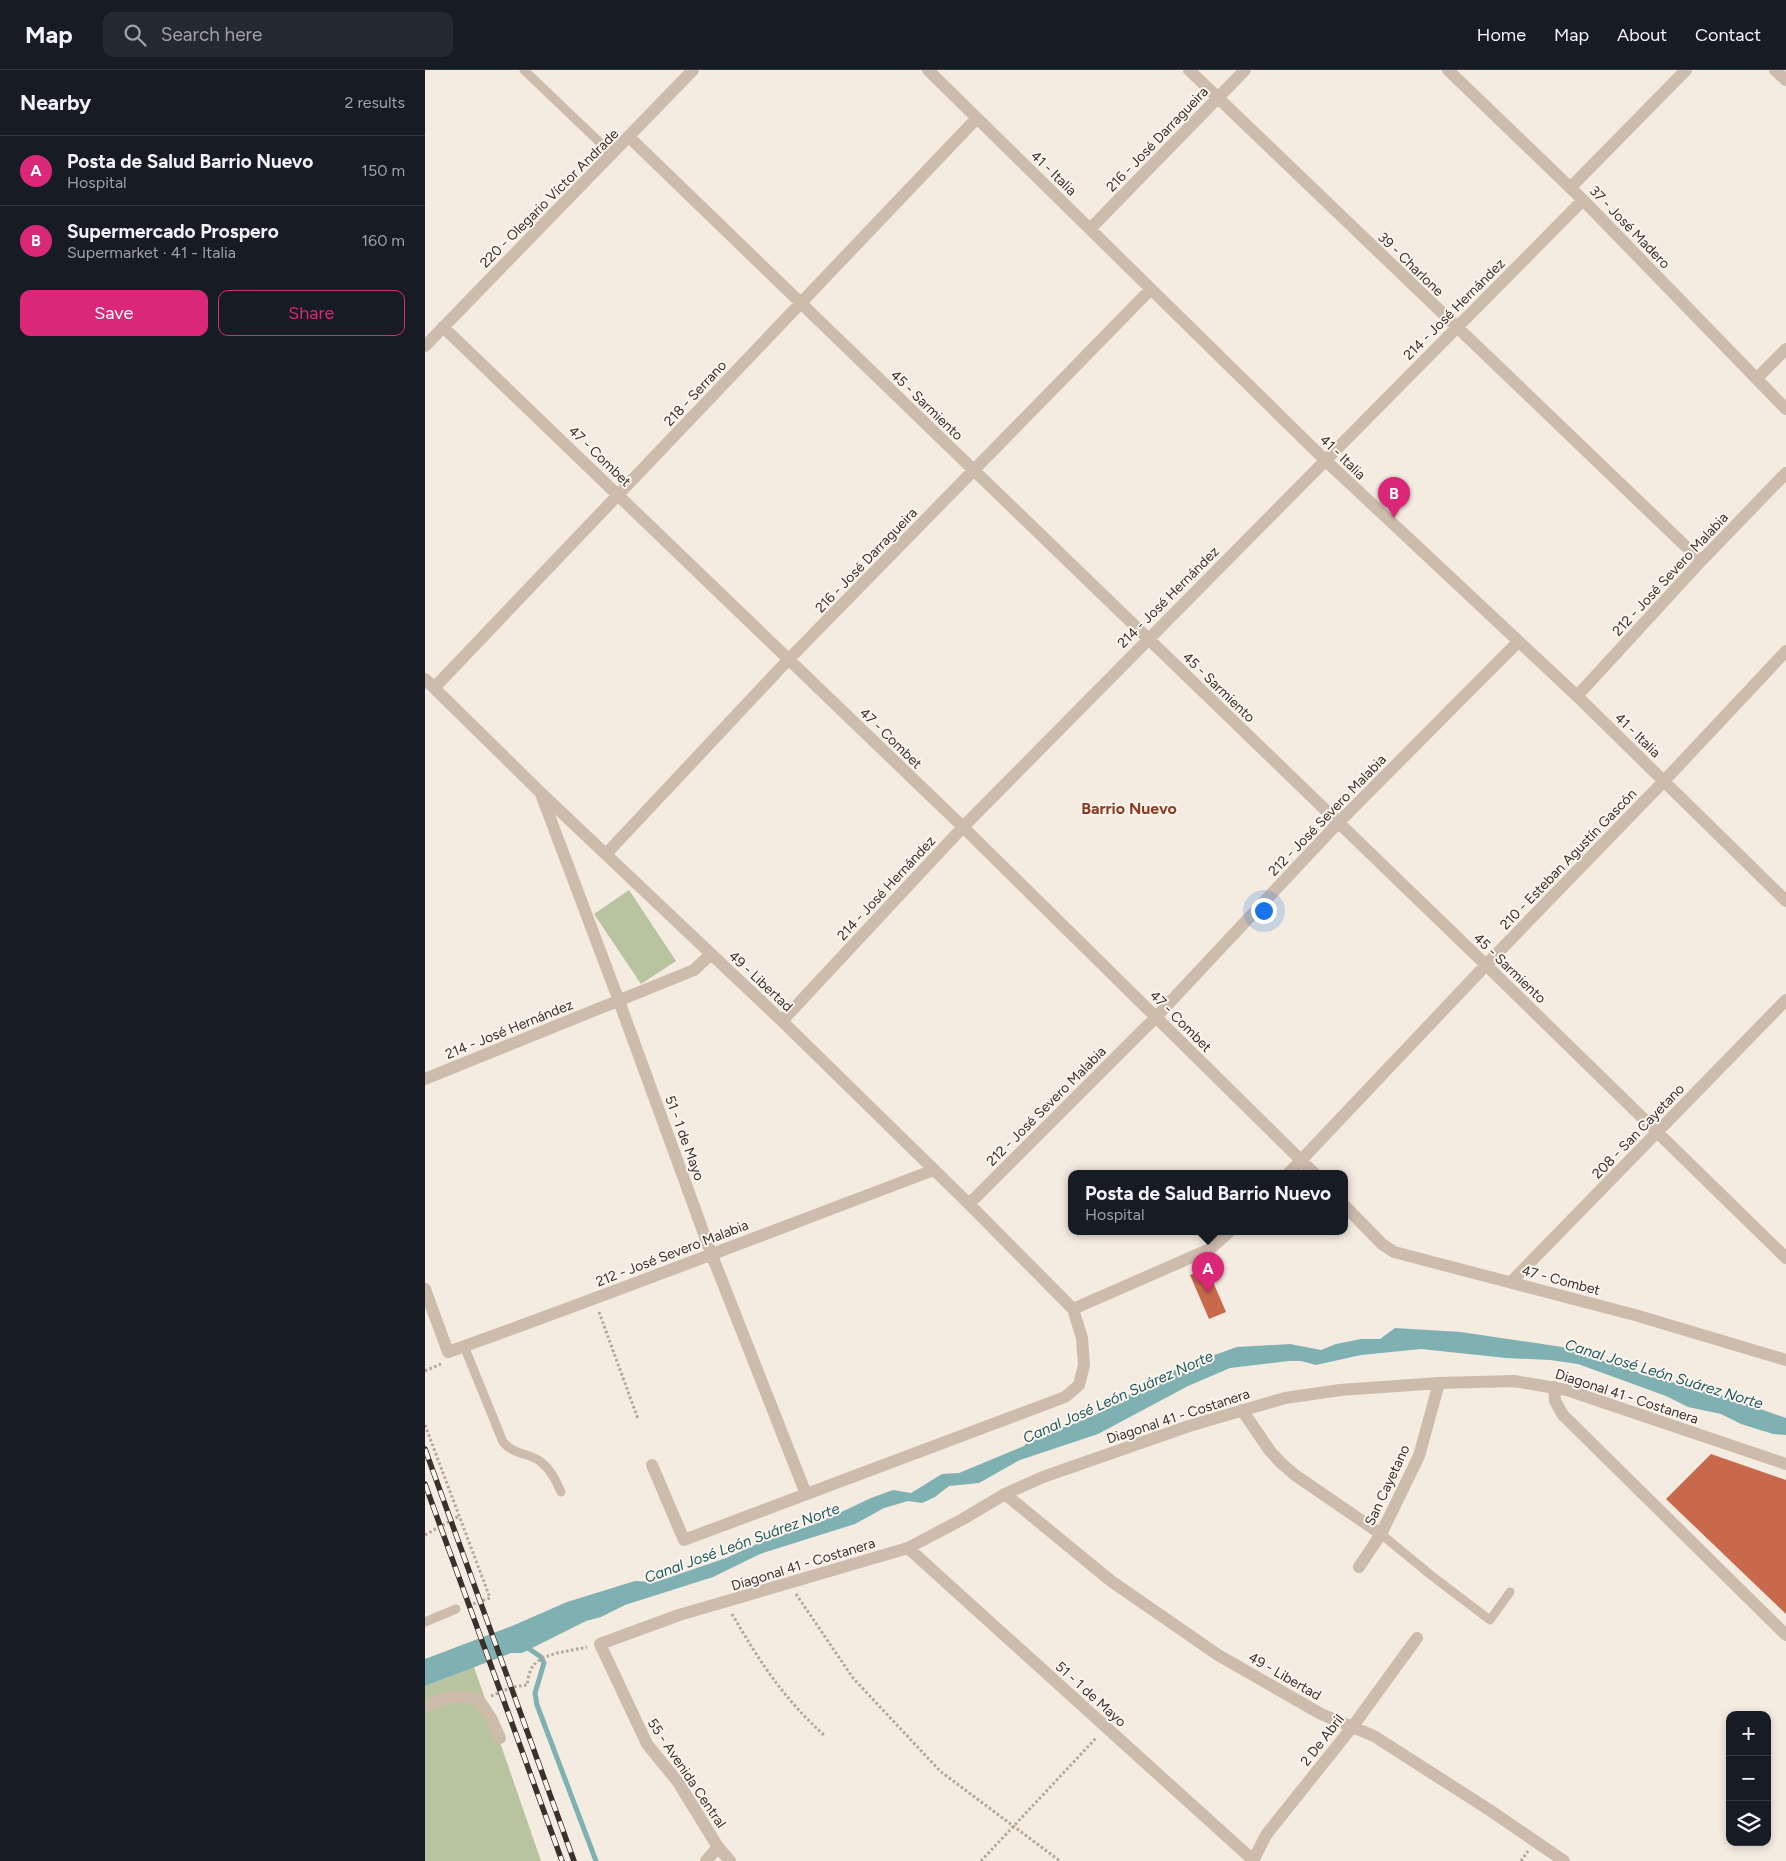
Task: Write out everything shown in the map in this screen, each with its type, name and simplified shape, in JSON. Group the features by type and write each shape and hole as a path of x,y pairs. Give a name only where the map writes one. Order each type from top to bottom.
{"street":[{"name":"220 - Olegario Víctor Andrade","path":"425,346 613,155 693,70"},
{"name":"41 - Italia","path":"928,70 1325,460 1577,696 1786,901"},
{"name":"39 - Charlone","path":"1189,70 1701,561"},
{"name":"216 - José Darragueira","path":"1090,229 1245,70"},
{"name":"37 - José Madero","path":"1448,70 1583,200 1786,409"},
{"path":"1570,188 1686,70"},
{"path":"1775,70 1786,80"},
{"name":"218 - Serrano","path":"430,684 619,496 800,302 977,118"},
{"name":"45 - Sarmiento","path":"629,138 1486,965 1786,1258"},
{"name":"214 - José Hernández","path":"782,1021 963,828 1583,200"},
{"name":"216 - José Darragueira","path":"606,854 789,660 1151,289"},
{"name":"47 - Combet","path":"443,327 963,828 1311,1170"},
{"path":"1757,378 1786,349"},
{"name":"212 - José Severo Malabia","path":"1577,696 1701,561 1786,473"},
{"name":"212 - José Severo Malabia","path":"969,1204 1156,1017 1338,824 1518,642"},
{"name":"210 - Esteban Agustín Gascón","path":"1292,1170 1786,651"},
{"name":"49 - Libertad","path":"430,684 710,955 782,1021 1073,1309"},
{"name":"51 - 1 de Mayo","path":"540,792 711,1253 805,1494"},
{"name":"214 - José Hernández","path":"425,1079 694,970 710,955"},
{"name":"208 - San Cayetano","path":"1511,1282 1786,1000"},
{"name":"212 - José Severo Malabia","path":"425,1289 448,1352 594,1299 711,1253 934,1170"},
{"name":"47 - Combet","path":"1348,1209 1382,1244 1394,1252 1635,1315 1784,1357"},
{"path":"652,1466 684,1540 1065,1397 1079,1385 1085,1365 1082,1338 1073,1309 1210,1250 1226,1235"},
{"name":"Diagonal 41 - Costanera","path":"600,1644 679,1615 908,1548 1005,1494 1043,1477 1189,1426 1285,1398 1341,1390 1439,1382 1514,1381 1554,1387 1786,1464"},
{"name":"San Cayetano","path":"1359,1567 1381,1534 1419,1456 1439,1382"},
{"path":"1554,1387 1555,1401 1563,1415 1786,1635"},
{"path":"1242,1410 1270,1451 1281,1463 1295,1475 1381,1534"},
{"name":"49 - Libertad","path":"1005,1494 1111,1581 1218,1655 1321,1714 1353,1726 1383,1741 1564,1861"},
{"name":"51 - 1 de Mayo","path":"908,1548 1253,1861"},
{"name":"2 De Abril","path":"1253,1861 1266,1835 1353,1726 1417,1638"},
{"name":"55 - Avenida Central","path":"600,1644 635,1722 647,1744 678,1782 718,1846 730,1861"},
{"path":"425,1706 462,1695 477,1699 491,1718 500,1738"},
{"path":"706,1861 718,1846"}],"lane":[{"path":"524,70 613,155"},
{"path":"464,1346 503,1442 509,1450 540,1461 551,1472 561,1492"},
{"path":"1381,1534 1490,1620 1510,1592"},
{"path":"425,1622 456,1609"}],"path":[{"path":"594,1299 638,1419"},
{"path":"425,1425 490,1598 456,1609"},
{"path":"425,1535 459,1516"},
{"path":"789,1583 853,1678 940,1771 1060,1861"},
{"path":"725,1602 760,1661 789,1701 825,1736"},
{"path":"489,1691 491,1696 512,1687 527,1685 531,1668 537,1661 548,1655 600,1644"},
{"path":"981,1861 1105,1727"}],"green space":[{"path":"629,890 676,961 641,984 594,914"},
{"path":"474,1667 541,1861 425,1861 425,1686"}],"water":[{"path":"1395,1328 1461,1332 1562,1347 1649,1376 1721,1395 1786,1418 1786,1435 1773,1434 1741,1424 1721,1414 1688,1407 1666,1396 1578,1364 1550,1360 1506,1358 1421,1349 1361,1355 1316,1365 1301,1361 1289,1361 1230,1368 1188,1386 1098,1434 1020,1460 979,1483 949,1486 935,1497 922,1503 908,1501 884,1508 855,1524 760,1554 713,1577 625,1605 601,1617 586,1621 522,1653 511,1653 425,1686 425,1659 512,1626 567,1602 635,1581 656,1582 726,1558 759,1543 818,1523 871,1498 893,1490 911,1493 942,1474 959,1473 1024,1446 1041,1428 1065,1427 1095,1415 1122,1401 1139,1385 1189,1364 1237,1347 1290,1344 1321,1350 1336,1344 1361,1339 1380,1339"}],"building":[{"path":"1207,1268 1226,1312 1209,1319 1190,1275"},
{"path":"1711,1454 1786,1480 1786,1614 1666,1499"}],"waterway":[{"path":"525,1646 541,1657 544,1663 535,1693 537,1705 596,1861"}],"railway":[{"path":"425,1449 574,1861"},
{"path":"425,1484 562,1861"}],"place":[{"name":"Supermercado Prospero","path":"1394,518"},
{"name":"Posta de Salud Barrio Nuevo","path":"1208,1293"}],"district":[{"name":"Barrio Nuevo","path":"1129,808"}],"water label":[{"name":"Canal José León Suárez Norte","path":"1664,1374"},
{"name":"Canal José León Suárez Norte","path":"1118,1397"},
{"name":"Canal José León Suárez Norte","path":"742,1543"}]}
